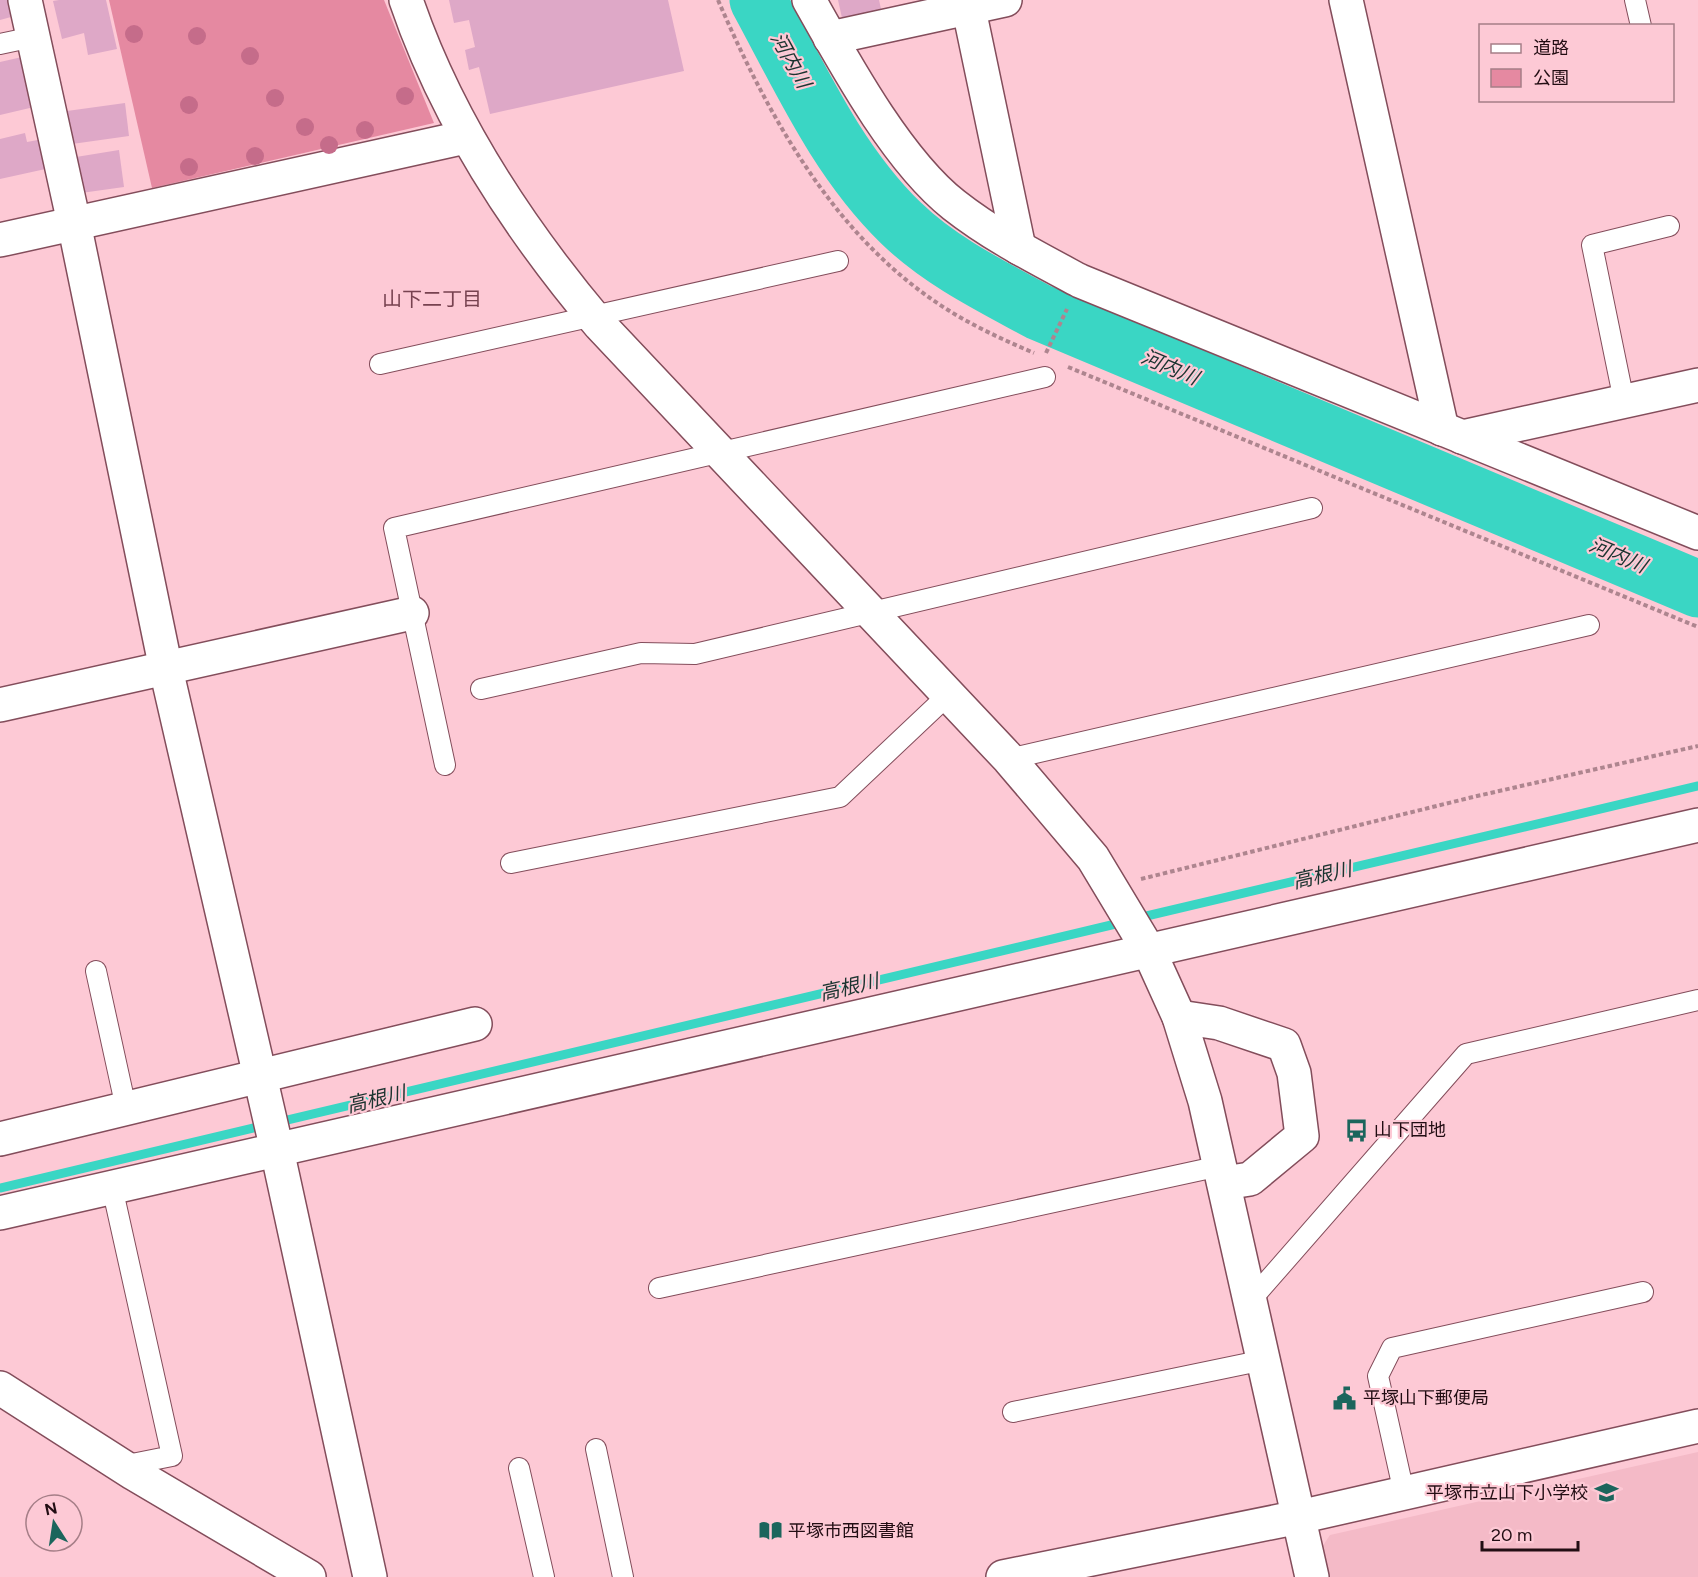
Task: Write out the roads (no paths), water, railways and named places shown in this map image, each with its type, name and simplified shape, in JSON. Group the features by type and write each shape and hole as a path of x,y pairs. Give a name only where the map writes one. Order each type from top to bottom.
{"street":[{"path":"25,0 74,223 166,669 278,1150 370,1577"},
{"path":"406,0 417,33 466,137 520,223 593,318 1009,759 1071,830 1112,886 1179,1017 1205,1101 1312,1577"},
{"path":"809,0 830,38 904,154 953,205 1019,248 1080,281 1698,533"},
{"path":"830,38 969,4 1005,0"},
{"path":"1346,0 1452,433"},
{"path":"969,4 1019,248"},
{"path":"0,240 466,137"},
{"path":"1452,433 1698,385"},
{"path":"0,705 412,613"},
{"path":"0,1213 1145,947 1698,825"},
{"path":"1179,1017 1219,1023 1284,1045 1294,1073 1302,1136 1250,1179 1222,1175"},
{"path":"0,1139 475,1024"},
{"path":"0,1388 122,1466 309,1577"},
{"path":"1003,1577 1299,1517 1698,1426"}],"lane":[{"path":"1635,0 1641,24"},
{"path":"0,44 33,37"},
{"path":"1624,401 1592,244 1669,226"},
{"path":"380,364 593,318 838,261"},
{"path":"445,765 394,528 1045,377"},
{"path":"481,689 641,653 695,654 1312,508"},
{"path":"1009,759 1589,625"},
{"path":"511,863 840,797 948,694"},
{"path":"96,971 126,1108"},
{"path":"1250,1301 1466,1054 1698,1000"},
{"path":"659,1288 1222,1175"},
{"path":"112,1186 172,1456 122,1466"},
{"path":"1404,1493 1378,1376 1392,1348 1643,1292"},
{"path":"1013,1412 1264,1360"},
{"path":"596,1449 623,1577"},
{"path":"519,1468 544,1577"}],"waterway":[{"name":"河内川","path":"758,0 821,117 858,173 901,223 949,261 1039,312 1698,589"},
{"name":"高根川","path":"1138,918 1698,786"},
{"name":"高根川","path":"0,1188 1124,922"}],"place":[{"name":"山下団地","path":"1356,1130"},
{"name":"平塚山下郵便局","path":"1345,1398"},
{"name":"平塚市立山下小学校","path":"1606,1493"},
{"name":"平塚市西図書館","path":"770,1531"}],"district":[{"name":"山下二丁目","path":"432,299"}]}
